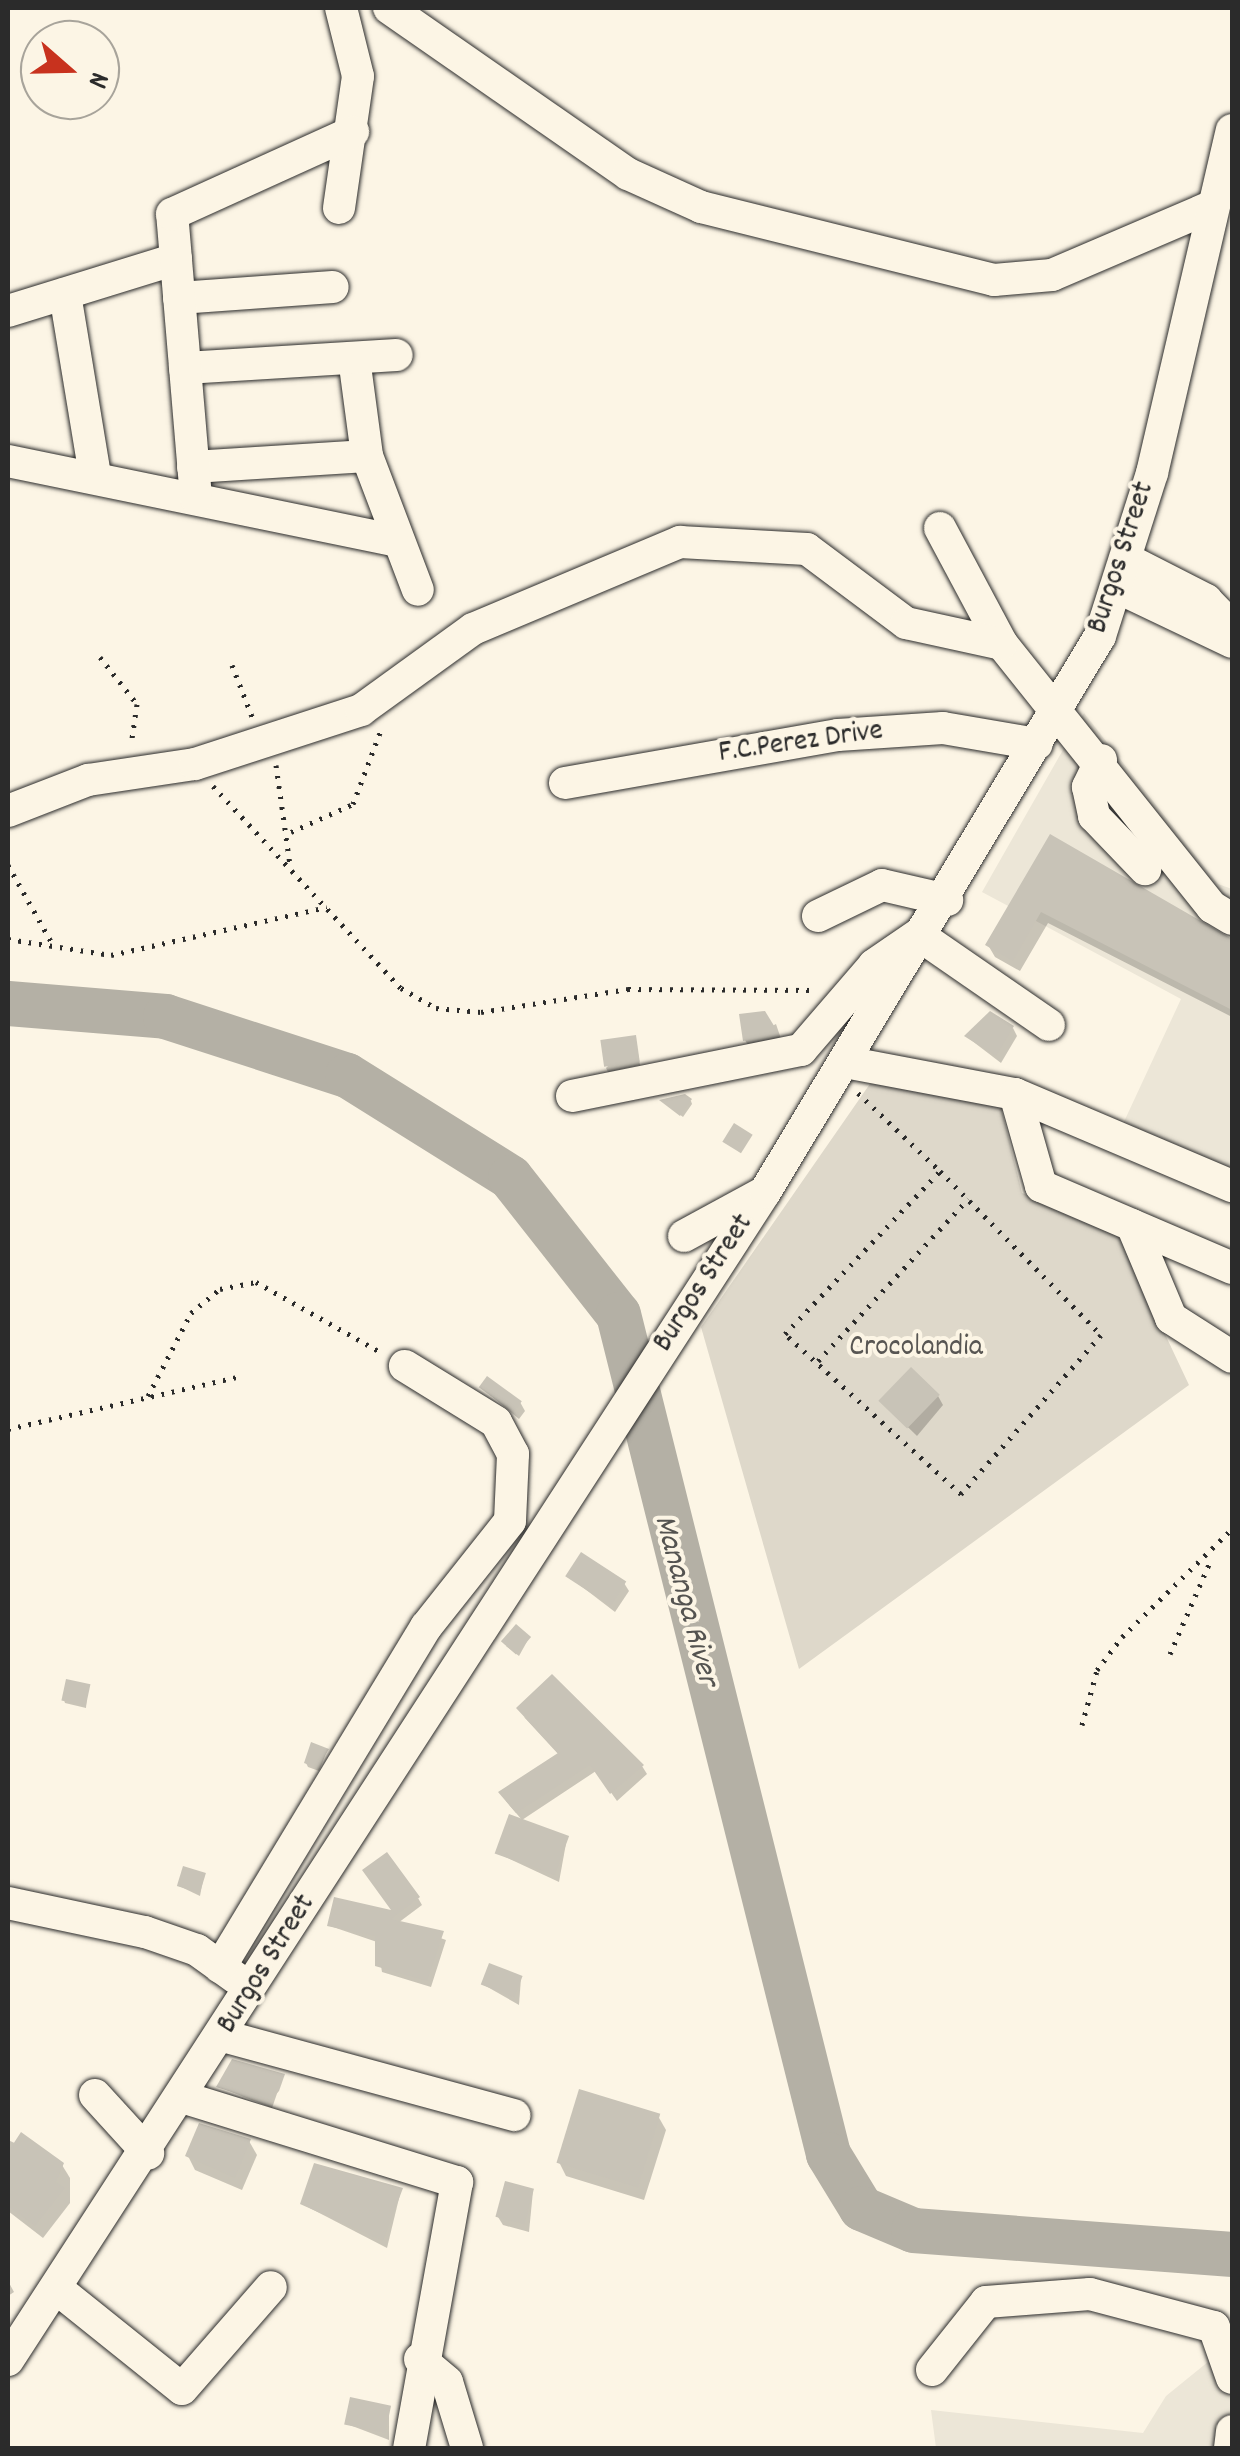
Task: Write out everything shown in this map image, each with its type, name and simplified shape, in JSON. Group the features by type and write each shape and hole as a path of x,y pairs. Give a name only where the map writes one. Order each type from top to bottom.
{"street":[{"path":"338,208 354,132 358,76 341,8"},
{"path":"389,8 628,174 701,207 994,280 1052,275 1213,206"},
{"name":"Burgos Street","path":"8,2360 185,2098 554,1515 765,1192 947,900 1060,706 1124,574 1232,130"},
{"path":"195,482 172,214 354,132"},
{"path":"8,311 176,259"},
{"path":"179,298 333,287"},
{"path":"65,294 95,476"},
{"path":"185,368 397,354"},
{"path":"354,358 366,456 392,540 418,590"},
{"path":"8,460 95,476 195,482 366,456"},
{"path":"195,482 392,540"},
{"path":"940,528 1002,644 1060,706 1212,907 1232,919"},
{"path":"8,811 144,770 195,764 385,696 473,629 641,553 703,540 807,549 906,623 1002,644"},
{"path":"1124,574 1206,600 1232,627"},
{"path":"1124,574 1232,642"},
{"name":"F.C.Perez Drive","path":"565,782 838,735 943,728 1037,744"},
{"path":"1101,760 1088,787 1094,816 1145,869"},
{"path":"818,916 882,885 947,900"},
{"path":"572,1096 801,1050 890,951 926,933 1049,1026"},
{"path":"845,1062 1015,1094 1232,1186"},
{"path":"1015,1094 1041,1186 1232,1268"},
{"path":"684,1236 765,1192"},
{"path":"1132,1225 1172,1318 1232,1357"},
{"path":"220,1967 426,1627 510,1521 513,1454 496,1422 405,1366"},
{"path":"8,1903 146,1932 254,1985"},
{"path":"223,2036 514,2115"},
{"path":"95,2094 148,2153"},
{"path":"185,2098 457,2182 420,2359 409,2448"},
{"path":"56,2288 182,2389 271,2287"},
{"path":"932,2370 986,2302 1090,2294 1214,2327 1232,2378"},
{"path":"420,2359 447,2382 467,2448"},
{"path":"1230,2448 1232,2431"}],"path":[{"path":"100,657 136,704 130,746 144,770"},
{"path":"291,832 353,804 385,696"},
{"path":"195,764 246,832 327,908 401,988 453,1011 628,989 854,990"},
{"path":"8,865 52,943"},
{"path":"8,938 111,954 168,948 327,908"},
{"path":"861,1096 940,1172 968,1199 1101,1335 962,1494 785,1334 940,1172"},
{"path":"818,1361 968,1199"},
{"path":"148,1396 191,1313 220,1289 256,1282 405,1366"},
{"path":"8,1428 242,1376"},
{"path":"1170,1654 1211,1559 1232,1529"},
{"path":"1082,1725 1097,1670 1122,1637 1211,1559"}],"shaded area":[{"path":"1084,713 1218,884 1232,889 1232,1172 1122,1126 1181,999 982,892"},
{"path":"1232,2354 1232,2448 936,2448 931,2410 1143,2433 1166,2396 1214,2357"}],"green space":[{"name":"Crocolandia","path":"874,1078 1000,1103 1022,1193 1114,1226 1189,1385 799,1669 701,1327"}],"building":[{"path":"1050,834 1232,939 1232,1010 1041,912 1013,961 985,945"},
{"path":"765,1011 779,1034 743,1041 739,1014"},
{"path":"990,1011 1014,1026 996,1056 964,1036"},
{"path":"636,1035 640,1062 604,1067 600,1040"},
{"path":"685,1094 692,1099 680,1116 659,1100"},
{"path":"734,1123 753,1135 741,1153 722,1142"},
{"path":"911,1367 940,1395 907,1429 878,1401"},
{"path":"487,1376 522,1401 514,1413 479,1387"},
{"path":"581,1552 626,1581 610,1606 565,1576"},
{"path":"516,1624 531,1637 516,1654 501,1641"},
{"path":"552,1674 644,1765 610,1794 590,1765 516,1813 498,1792 558,1753 516,1708"},
{"path":"66,1679 90,1684 86,1706 61,1701"},
{"path":"311,1742 329,1749 317,1768 304,1763"},
{"path":"509,1814 569,1836 555,1875 495,1853"},
{"path":"387,1852 420,1897 391,1919 444,1931 427,1981 375,1966 375,1936 327,1926 334,1897 391,1910 362,1870"},
{"path":"183,1866 206,1873 200,1893 177,1886"},
{"path":"489,1963 523,1976 514,1997 481,1984"},
{"path":"232,2059 285,2074 279,2091 268,2103 216,2087"},
{"path":"579,2089 660,2114 638,2187 556,2163"},
{"path":"199,2123 251,2139 235,2178 185,2156"},
{"path":"21,2132 64,2163 56,2182 65,2188 35,2226 8,2206 8,2152"},
{"path":"314,2163 403,2188 383,2241 300,2204"},
{"path":"505,2181 534,2189 524,2225 495,2217"},
{"path":"350,2397 391,2406 385,2433 344,2424"}],"waterway":[{"name":"Mananga River","path":"8,1003 165,1016 347,1075 510,1177 618,1314 828,2154 861,2208 913,2230 1232,2254"}]}
